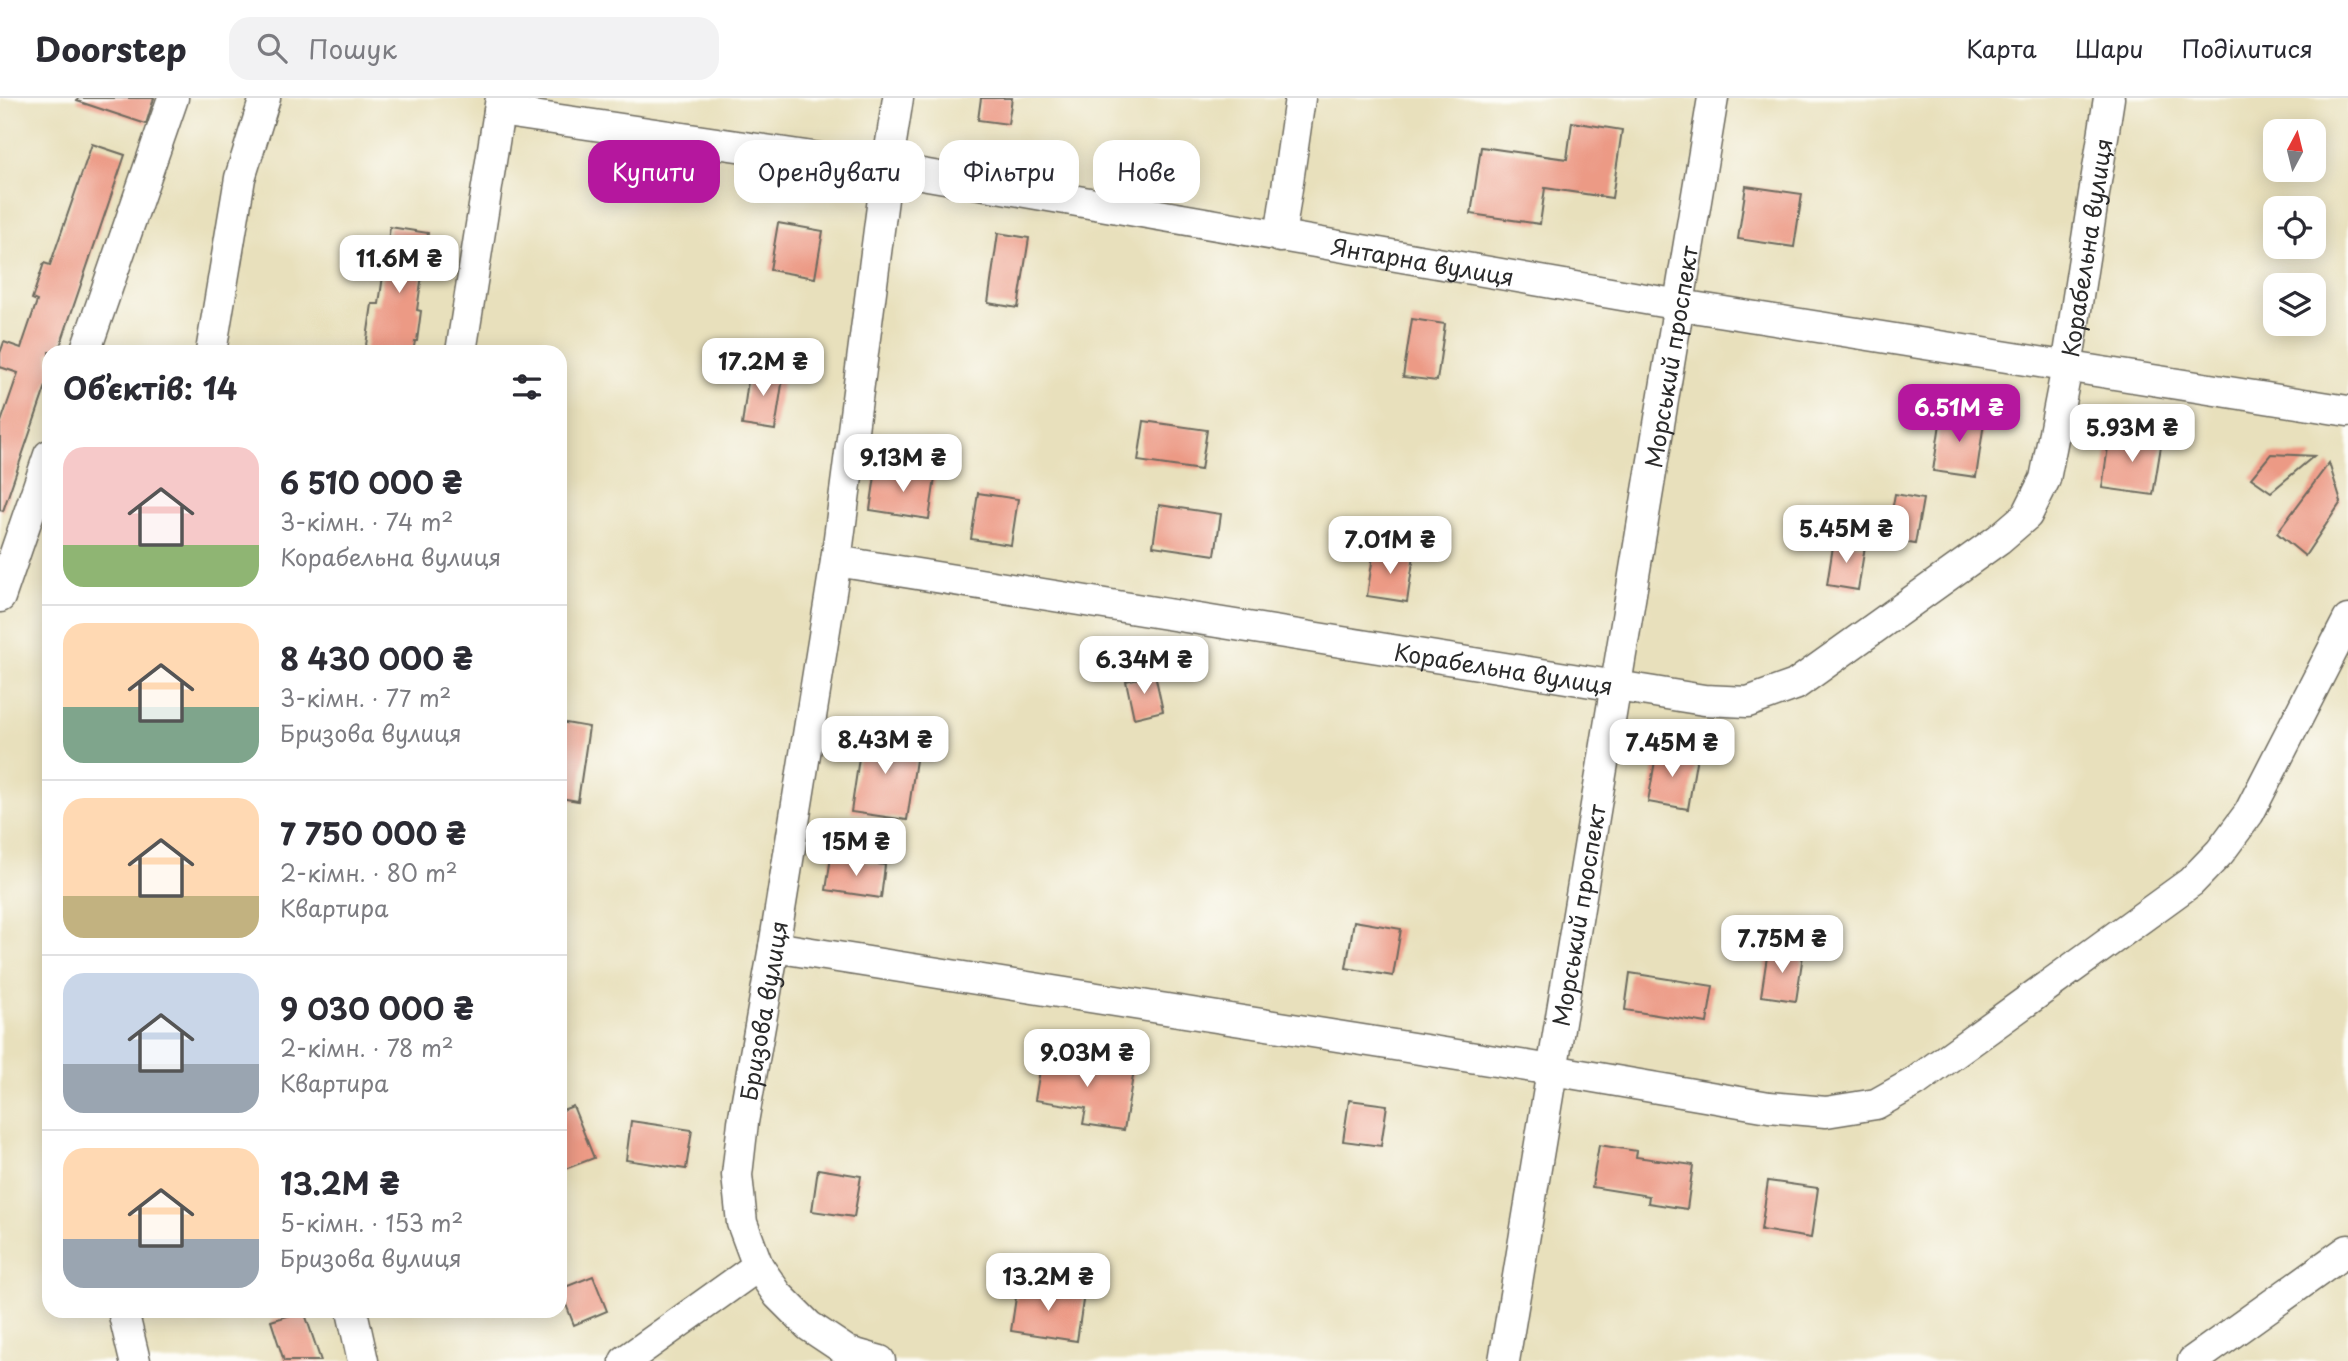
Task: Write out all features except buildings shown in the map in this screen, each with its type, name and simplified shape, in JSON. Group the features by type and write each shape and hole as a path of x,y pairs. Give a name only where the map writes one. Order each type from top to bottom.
{"street":[{"path":"87,345 173,98"},
{"path":"212,345 240,178 265,98"},
{"name":"Бризова вулиця","path":"891,140 898,98"},
{"path":"1280,236 1300,98"},
{"name":"Морський проспект","path":"1504,1361 1713,98"},
{"name":"Корабельна вулиця","path":"836,561 1615,688 1704,700 1748,702 1795,685 2000,539 2027,515 2045,479 2067,367 2109,98"},
{"path":"462,345 500,105"},
{"name":"Янтарна вулиця","path":"500,105 734,143"},
{"name":"Янтарна вулиця","path":"925,175 1680,305 2348,411"},
{"name":"Бризова вулиця","path":"880,1361 848,1352 809,1326 778,1295 758,1266 742,1223 737,1175 743,1122 836,561 882,203"},
{"path":"0,597 42,476"},
{"path":"774,947 1769,1107 1826,1112 1876,1104 1915,1082 2191,881 2220,852 2249,813 2348,620"},
{"path":"2193,1361 2348,1250"},
{"path":"625,1361 758,1266"},
{"path":"124,1318 135,1361"},
{"path":"354,1318 363,1361"}]}
